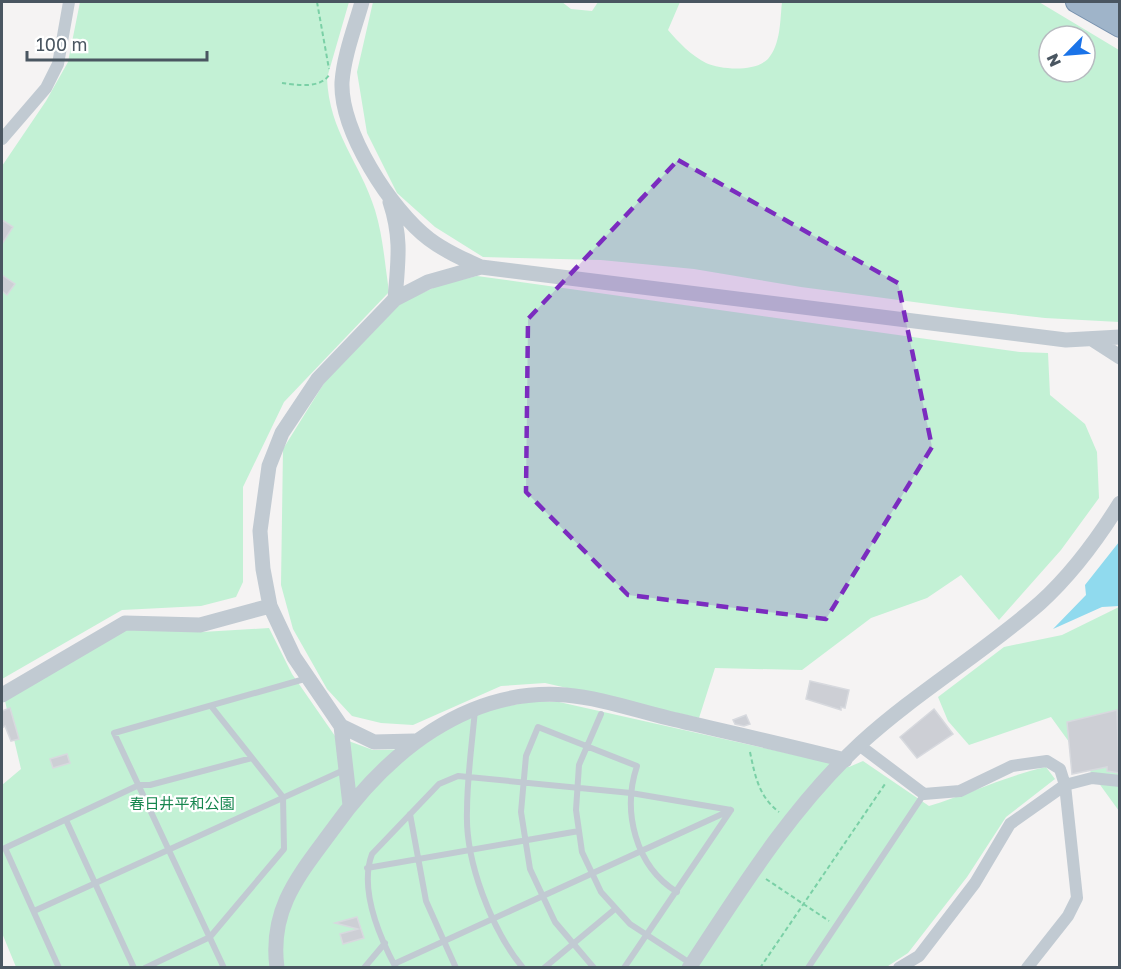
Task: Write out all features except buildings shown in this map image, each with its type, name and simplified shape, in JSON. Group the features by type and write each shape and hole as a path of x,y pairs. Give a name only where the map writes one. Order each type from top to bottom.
{"highway":[{"path":"1076,2 1119,27"},
{"path":"1103,2 1119,10"}],"street":[{"path":"2,139 46,88 57,64 69,2"},
{"path":"362,2 342,84 355,140 388,198 397,224 400,250 395,299"},
{"path":"388,198 427,237 447,252 482,267 1065,340 1119,337"},
{"path":"350,805 348,769 341,726 294,657 270,606 263,569 260,531 269,466 282,433 318,379 395,299 428,282 482,267"},
{"path":"1092,339 1119,357"},
{"path":"690,966 782,830 845,760 903,706 1041,602 1073,569 1101,533 1119,503"},
{"path":"2,695 125,623 200,625 270,606"},
{"path":"277,968 277,927 284,903 293,884 350,805 414,741 475,707 511,697 567,695 845,760"},
{"path":"341,726 374,742 414,741"},
{"path":"859,745 924,794 960,791 1012,766 1047,760 1060,769 1065,785 1077,898 1068,916 1027,968"},
{"path":"899,968 919,956 975,883 1010,825 1065,785 1092,778 1119,781"}],"lane":[{"path":"225,968 114,733 308,678"},
{"path":"145,968 210,938 284,849 283,797 211,706"},
{"path":"475,707 466,813 478,885 509,950 524,968"},
{"path":"601,714 579,765 576,810 582,852 601,892 615,909 647,937 690,966"},
{"path":"594,968 555,922 530,869 521,812 526,756 538,727 637,766 630,807 634,834 640,849 666,886 677,892"},
{"path":"59,968 5,848 139,785 150,785 252,758"},
{"path":"34,911 348,769"},
{"path":"458,776 578,787 731,810 640,849 395,966 374,915 367,867 372,854 439,784 458,776"},
{"path":"808,968 924,794"},
{"path":"624,968 731,810"},
{"path":"410,814 426,901 456,968"},
{"path":"66,820 134,968"},
{"path":"367,867 579,831"},
{"path":"544,968 615,909"},
{"path":"364,968 385,943"}],"path":[{"path":"282,83 294,85 320,83 330,74 317,2"},
{"path":"760,968 885,783"},
{"path":"761,876 836,925"}],"highlighted area":[{"path":"678,160 898,283 932,447 826,619 628,595 526,492 528,319"}],"green space":[{"path":"80,2 349,2 327,78 329,97 339,131 375,210 382,240 389,292 284,402 243,487 243,582 236,597 201,606 122,610 2,679 2,166 46,101 68,62"},
{"path":"373,2 562,2 571,9 592,11 598,2 680,2 668,30 690,53 706,63 721,67 747,68 762,63 772,53 779,32 782,2 1039,2 1076,24 1037,24 1037,84 1097,84 1097,37 1119,50 1119,322 1045,318 959,308 801,287 694,269 601,260 483,257 435,227 397,193 367,133 357,72"},
{"path":"477,276 1020,352 1048,353 1050,395 1085,424 1097,452 1099,498 1061,550 999,620 961,575 927,598 871,618 802,670 715,668 699,718 545,683 501,686 413,725 381,723 352,716 327,689 293,629 281,585 283,449 326,380 402,302 440,285"},
{"path":"1119,607 1119,811 1051,717 969,745 948,721 938,697 1004,647 1062,635"},
{"name":"春日井平和公園","path":"269,628 292,674 335,736 373,750 418,749 446,729 482,711 534,701 559,702 849,767 863,761 929,806 1016,775 1046,767 1055,779 1006,817 967,877 908,953 885,968 16,967 2,933 2,785 21,769 5,701 126,629 202,632"}],"water":[{"path":"1119,542 1119,606 1102,607 1053,629 1086,595 1085,585"}]}
